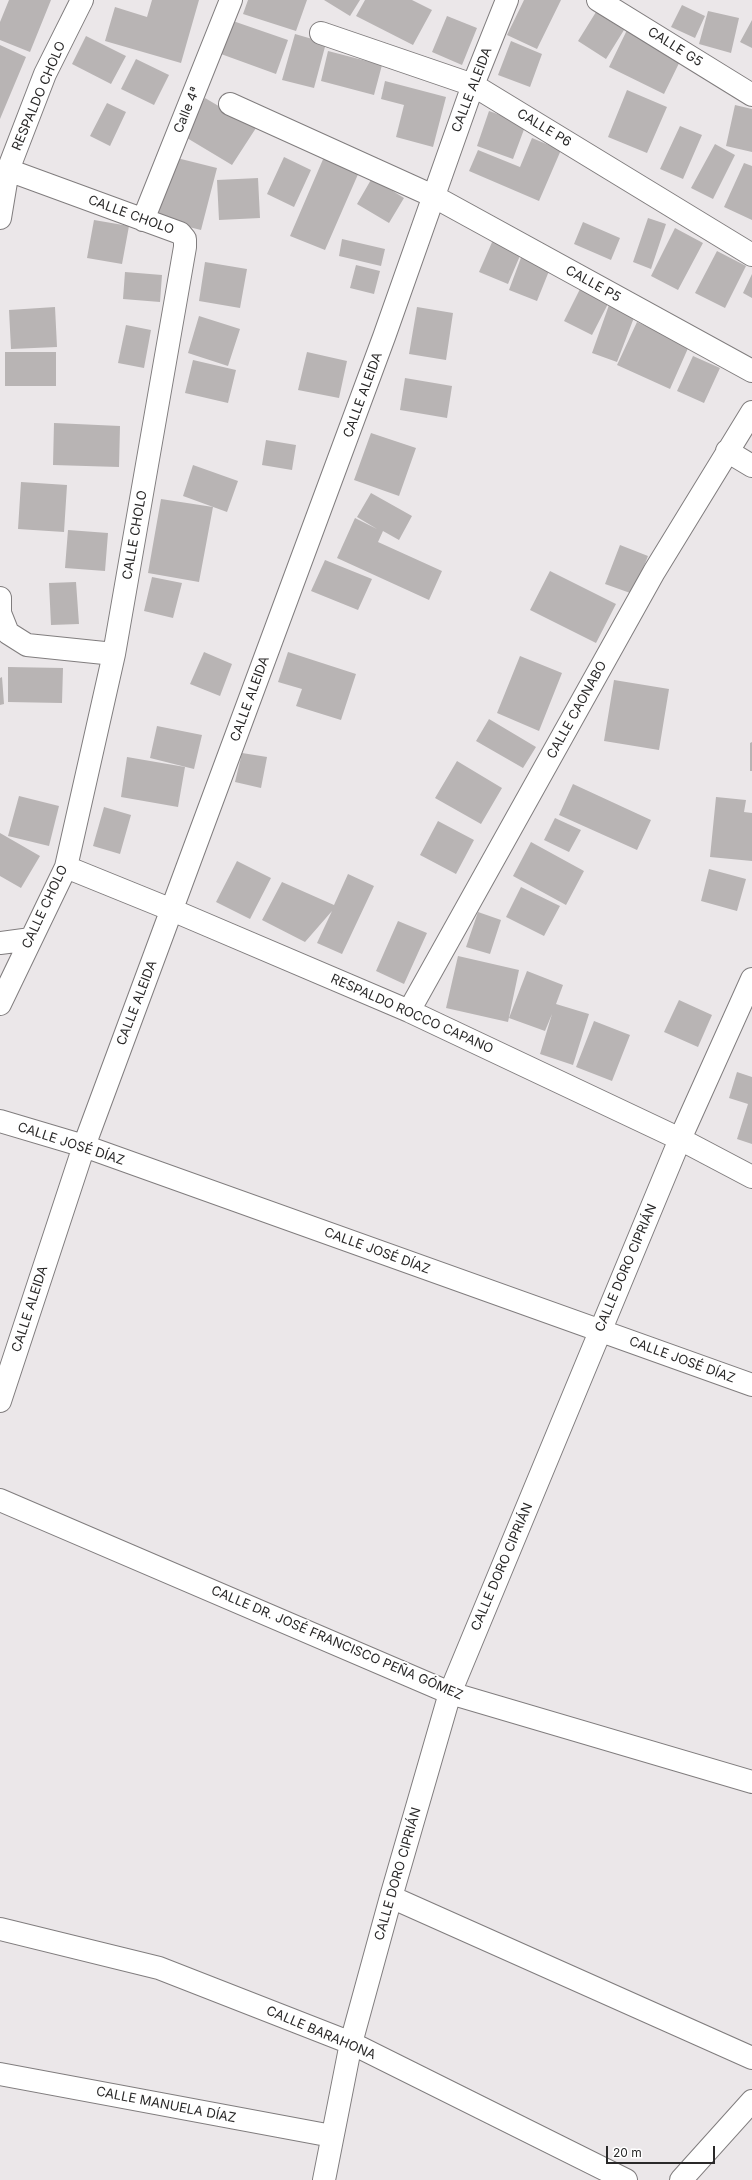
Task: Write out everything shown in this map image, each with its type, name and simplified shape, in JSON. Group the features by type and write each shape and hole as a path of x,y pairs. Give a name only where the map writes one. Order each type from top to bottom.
{"street":[{"name":"RESPALDO CHOLO","path":"0,218 8,170 45,74 82,0"},
{"name":"Calle 4ª","path":"143,220 231,0"},
{"name":"CALLE ALEIDA","path":"0,1401 84,1146 384,337 433,196 507,0"},
{"name":"CALLE G5","path":"598,0 752,95"},
{"name":"CALLE P6","path":"321,33 474,85 752,255"},
{"name":"CALLE P5","path":"230,104 433,196 752,371"},
{"name":"CALLE CHOLO","path":"0,1004 66,867 114,654 185,247 184,239 180,233 8,170"},
{"name":"CALLE CAONABO","path":"409,1011 654,572 752,412"},
{"path":"727,451 752,466"},
{"path":"0,598 0,613 8,633 27,645 114,654"},
{"name":"RESPALDO ROCCO CAPANO","path":"66,867 172,910 409,1011 680,1138 752,1177"},
{"path":"0,943 31,939"},
{"name":"CALLE DORO CIPRIÁN","path":"324,2180 352,2043 391,1896 450,1693 680,1138 752,979"},
{"name":"CALLE JOSÉ DÍAZ","path":"0,1121 84,1146 752,1385"},
{"name":"CALLE DR. JOSÉ FRANCISCO PEÑA GÓMEZ","path":"0,1500 450,1693 752,1782"},
{"path":"391,1896 752,2058"},
{"name":"CALLE BARAHONA","path":"0,1929 159,1968 352,2043 626,2180"},
{"name":"CALLE MANUELA DÍAZ","path":"0,2074 332,2136"},
{"path":"681,2180 752,2101"}],"building":[{"path":"9,0 51,0 30,52 0,40 0,22"},
{"path":"152,0 199,0 181,63 105,41 115,7 147,17"},
{"path":"248,0 307,0 296,31 243,14"},
{"path":"324,0 360,0 350,16"},
{"path":"365,0 412,0 432,10 413,45 356,16"},
{"path":"524,0 561,0 537,49 507,35"},
{"path":"682,5 705,16 695,38 671,27"},
{"path":"708,11 739,18 731,53 699,44"},
{"path":"596,12 624,30 606,59 578,41"},
{"path":"447,16 477,28 462,65 432,52"},
{"path":"752,20 752,48 740,42"},
{"path":"233,21 288,40 276,74 221,54"},
{"path":"627,30 682,57 664,94 609,67"},
{"path":"295,34 326,43 314,88 282,80"},
{"path":"86,36 126,56 111,84 72,64"},
{"path":"511,41 542,54 530,87 498,75"},
{"path":"0,45 26,57 0,119"},
{"path":"328,51 382,65 374,95 321,81"},
{"path":"136,59 169,75 154,105 121,89"},
{"path":"385,81 446,97 433,147 396,137 404,105 381,99"},
{"path":"627,90 667,107 647,153 608,137"},
{"path":"205,98 256,128 232,165 182,135"},
{"path":"107,103 126,112 110,146 90,136"},
{"path":"735,105 752,109 752,152 726,146"},
{"path":"489,111 526,124 513,159 477,146"},
{"path":"680,126 702,135 683,179 660,169"},
{"path":"532,138 561,150 539,201 469,171 478,150 520,167"},
{"path":"715,144 735,155 713,199 691,188"},
{"path":"173,157 217,168 201,230 157,219"},
{"path":"284,157 311,170 294,207 267,194"},
{"path":"324,157 359,172 325,250 290,236"},
{"path":"744,163 752,166 752,220 724,207"},
{"path":"258,178 260,218 219,220 217,180"},
{"path":"372,178 404,198 389,223 357,204"},
{"path":"648,218 666,224 651,269 633,262"},
{"path":"94,220 129,226 122,264 87,258"},
{"path":"583,222 620,238 611,260 574,244"},
{"path":"675,228 703,243 678,290 651,276"},
{"path":"342,239 385,249 381,266 339,256"},
{"path":"493,240 522,251 508,284 479,272"},
{"path":"717,251 746,266 725,308 695,293"},
{"path":"522,255 551,266 537,301 509,290"},
{"path":"205,262 247,269 240,308 199,301"},
{"path":"356,265 380,271 374,294 350,288"},
{"path":"125,272 162,275 160,302 123,299"},
{"path":"752,274 752,298 743,293"},
{"path":"583,283 611,298 592,335 564,321"},
{"path":"609,305 635,315 617,362 592,353"},
{"path":"55,307 57,347 11,349 9,310"},
{"path":"417,307 453,313 446,360 409,354"},
{"path":"199,316 240,329 228,366 188,353"},
{"path":"637,322 689,346 670,389 617,365"},
{"path":"126,325 151,330 144,368 118,363"},
{"path":"5,352 56,352 56,386 5,386"},
{"path":"307,352 347,361 339,398 298,390"},
{"path":"693,356 720,368 704,403 677,391"},
{"path":"193,360 236,370 228,403 185,393"},
{"path":"405,378 452,386 447,418 400,410"},
{"path":"54,423 120,426 119,467 53,465"},
{"path":"371,433 416,448 399,496 354,480"},
{"path":"266,440 296,445 292,470 262,465"},
{"path":"193,465 238,481 227,512 183,496"},
{"path":"21,482 67,485 64,532 18,529"},
{"path":"371,493 412,516 399,540 383,531 378,542 442,571 429,600 337,558 355,518 377,529 357,517"},
{"path":"161,499 213,507 199,582 148,573"},
{"path":"68,530 108,533 105,571 65,568"},
{"path":"620,545 648,556 633,594 605,584"},
{"path":"325,560 372,579 358,610 311,591"},
{"path":"550,571 616,604 596,643 530,610"},
{"path":"152,577 182,583 173,618 144,611"},
{"path":"76,582 79,624 51,625 49,583"},
{"path":"204,652 232,664 220,696 190,684"},
{"path":"288,652 356,674 341,720 296,706 302,689 278,682"},
{"path":"520,656 562,673 539,731 497,713"},
{"path":"8,667 63,668 62,703 8,702"},
{"path":"2,677 4,704 0,705 0,678"},
{"path":"614,680 669,689 659,750 604,741"},
{"path":"489,719 536,747 523,768 476,741"},
{"path":"157,726 202,735 194,769 150,758"},
{"path":"752,742 752,771 750,771 750,743"},
{"path":"242,753 267,757 261,788 235,782"},
{"path":"127,757 185,767 178,807 121,797"},
{"path":"457,761 502,788 481,824 435,798"},
{"path":"573,784 651,820 637,850 559,815"},
{"path":"19,796 59,806 49,846 8,836"},
{"path":"716,797 746,800 744,812 752,813 752,861 710,857"},
{"path":"104,807 131,815 120,854 93,846"},
{"path":"555,818 581,830 569,852 544,840"},
{"path":"438,821 474,840 456,874 420,855"},
{"path":"0,833 40,856 21,888 0,876"},
{"path":"531,842 584,871 566,905 513,876"},
{"path":"237,861 271,878 250,919 216,902"},
{"path":"709,869 746,879 737,911 701,901"},
{"path":"348,874 374,886 342,954 317,943 332,911 305,942 262,920 282,882 334,905"},
{"path":"521,887 560,906 544,936 506,917"},
{"path":"478,912 501,920 490,954 466,947"},
{"path":"398,921 427,933 404,984 376,971"},
{"path":"458,956 519,970 508,1022 446,1008"},
{"path":"527,971 563,985 556,1004 589,1014 573,1065 540,1054 552,1014 545,1031 509,1018"},
{"path":"679,1000 712,1015 698,1047 664,1032"},
{"path":"594,1021 630,1035 612,1081 576,1067"},
{"path":"737,1072 752,1077 752,1144 737,1139 748,1104 729,1098"}]}
